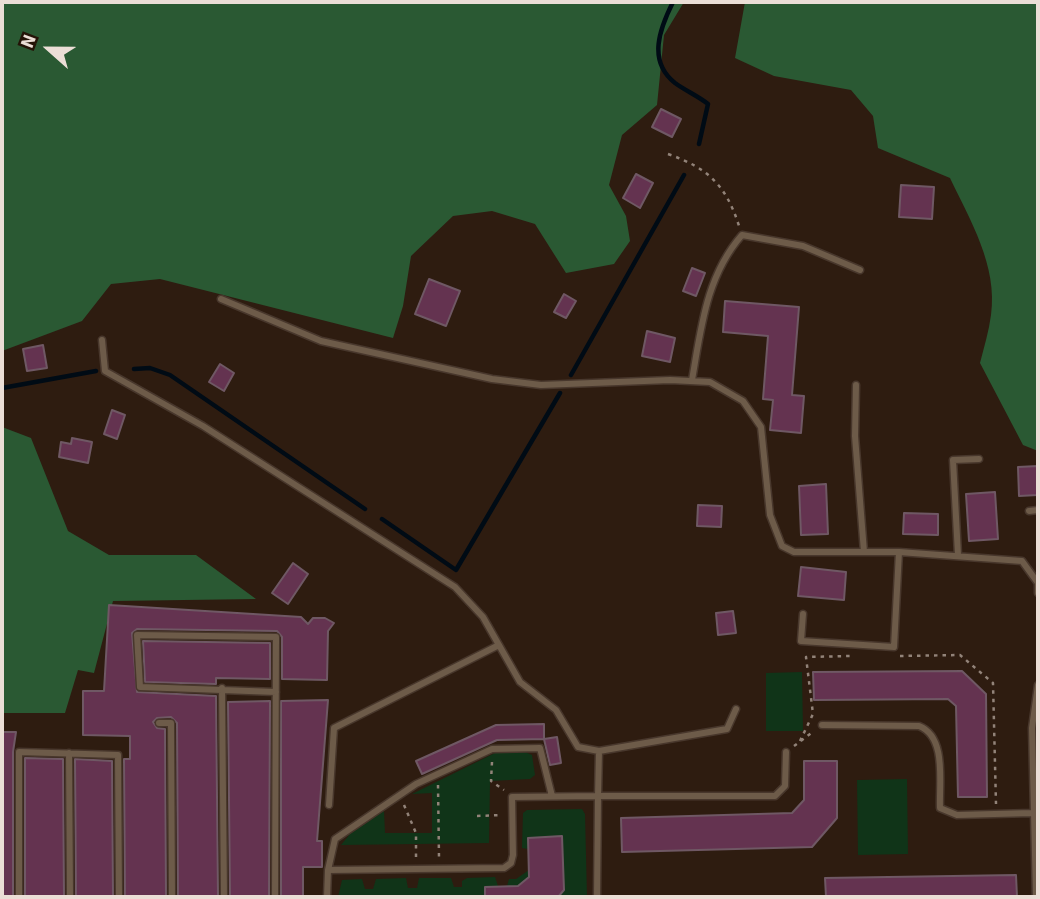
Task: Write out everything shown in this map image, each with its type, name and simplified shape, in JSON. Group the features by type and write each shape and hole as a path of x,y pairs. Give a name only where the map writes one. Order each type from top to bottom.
{"lane":[{"path":"692,380 704,313 715,275 742,235 803,246 860,270"},
{"path":"220,299 321,341 492,379 541,385 692,380 710,382 743,401 761,427 770,515 782,546 794,552 900,552 1022,561 1038,583 1038,593"},
{"path":"102,340 105,371 203,426 455,586 483,617 497,646 520,682 556,710 578,747 598,751 727,729 736,709"},
{"path":"856,385 856,436 864,552"},
{"path":"958,555 953,460 979,459"},
{"path":"1029,511 1038,510"},
{"path":"803,614 801,641 894,646 900,552"},
{"path":"275,897 276,692 275,637 137,635 140,687 276,692"},
{"path":"329,805 334,728 472,655 497,646"},
{"path":"1036,897 1032,813 1038,685"},
{"path":"222,688 224,897"},
{"path":"159,723 171,723 172,897"},
{"path":"822,725 919,726 930,730 937,742 940,808 957,815 1032,813"},
{"path":"327,897 328,870 335,839 400,795 492,749 540,748 552,796"},
{"path":"597,897 598,751"},
{"path":"19,897 19,752 118,755 119,897"},
{"path":"328,870 504,868 511,863 513,855 512,797 775,796 785,786 786,752"},
{"path":"69,753 70,897"}],"path":[{"path":"668,154 695,163 730,196 742,235"},
{"path":"896,656 960,655 993,683 996,814"},
{"path":"800,741 813,714 806,656 857,656"},
{"path":"786,752 822,725"},
{"path":"492,749 491,780 512,797"},
{"path":"438,774 440,869"},
{"path":"400,795 416,833 416,869"},
{"path":"477,816 513,815"}],"green space":[{"path":"2,2 684,2 664,35 657,105 622,135 609,185 626,216 630,241 614,264 566,273 535,224 492,211 453,216 411,256 403,306 393,338 160,279 111,284 82,321 2,351"},
{"path":"745,2 1038,2 1038,451 1023,445 980,363 991,315 990,279 981,244 950,178 878,148 873,116 851,90 774,76 735,58"},
{"path":"2,427 31,438 68,531 109,555 196,555 256,599 113,601 94,673 78,670 65,713 2,713"},
{"path":"802,672 803,731 766,731 766,673"},
{"path":"523,751 532,755 535,775 530,779 490,781 489,843 341,845 350,834 384,811 385,833 432,833 432,793 412,794 495,753"},
{"path":"907,779 908,854 858,855 857,780"},
{"path":"582,809 585,814 587,897 338,897 342,880 362,879 365,889 373,889 376,879 406,878 408,888 417,888 419,878 451,878 454,887 462,887 462,881 467,878 495,877 498,886 507,886 509,879 516,879 529,870 528,849 522,848 523,813 527,810"}],"building":[{"path":"661,109 681,119 672,137 652,127"},
{"path":"636,174 653,183 640,208 623,198"},
{"path":"901,185 934,187 932,219 899,217"},
{"path":"692,268 705,273 696,296 683,291"},
{"path":"429,279 460,291 446,326 415,314"},
{"path":"564,294 576,301 566,318 554,312"},
{"path":"725,301 799,307 792,395 804,396 801,433 770,430 773,400 763,399 768,336 723,332"},
{"path":"647,331 675,338 670,362 642,356"},
{"path":"43,345 47,368 27,371 23,349"},
{"path":"220,364 234,373 224,391 209,382"},
{"path":"112,410 125,415 117,439 104,434"},
{"path":"72,438 92,442 88,463 59,457 61,442 71,444"},
{"path":"1038,466 1038,495 1019,496 1018,467"},
{"path":"826,484 828,534 801,535 799,486"},
{"path":"995,492 998,539 969,541 966,494"},
{"path":"698,505 722,506 721,527 697,526"},
{"path":"904,513 938,514 938,535 903,534"},
{"path":"293,563 308,574 288,604 272,593"},
{"path":"801,567 846,572 844,600 798,596"},
{"path":"109,605 301,617 308,624 313,618 325,618 334,623 328,631 327,680 282,679 282,637 277,631 137,629 132,633 137,692 216,696 218,897 178,897 177,723 171,717 157,718 153,722 157,728 165,729 166,897 125,897 124,759 130,759 130,736 83,735 83,691 104,691"},
{"path":"733,611 736,633 718,635 716,613"},
{"path":"143,641 270,643 270,679 216,678 216,684 145,682"},
{"path":"962,671 986,694 987,797 958,797 956,706 948,699 814,700 813,672"},
{"path":"328,700 317,841 322,841 322,867 303,867 303,897 281,897 281,701"},
{"path":"270,701 269,897 230,897 228,702"},
{"path":"544,724 544,739 497,740 422,774 416,761 496,725"},
{"path":"2,732 16,732 13,752 13,897 2,897"},
{"path":"557,737 561,763 550,765 544,739"},
{"path":"25,758 63,759 64,897 25,897"},
{"path":"75,759 112,761 113,897 76,897"},
{"path":"804,761 837,761 837,818 812,847 622,852 621,818 792,813 804,800"},
{"path":"562,836 564,890 558,897 485,897 485,887 518,886 529,877 528,838"},
{"path":"1016,875 1017,897 826,897 825,878"}],"waterway":[{"path":"673,2 661,33 659,55 666,74 708,104 699,144"},
{"path":"571,375 684,175"},
{"path":"134,369 150,368 170,375 365,509"},
{"path":"2,388 96,371"},
{"path":"382,519 456,570 560,393"}]}
